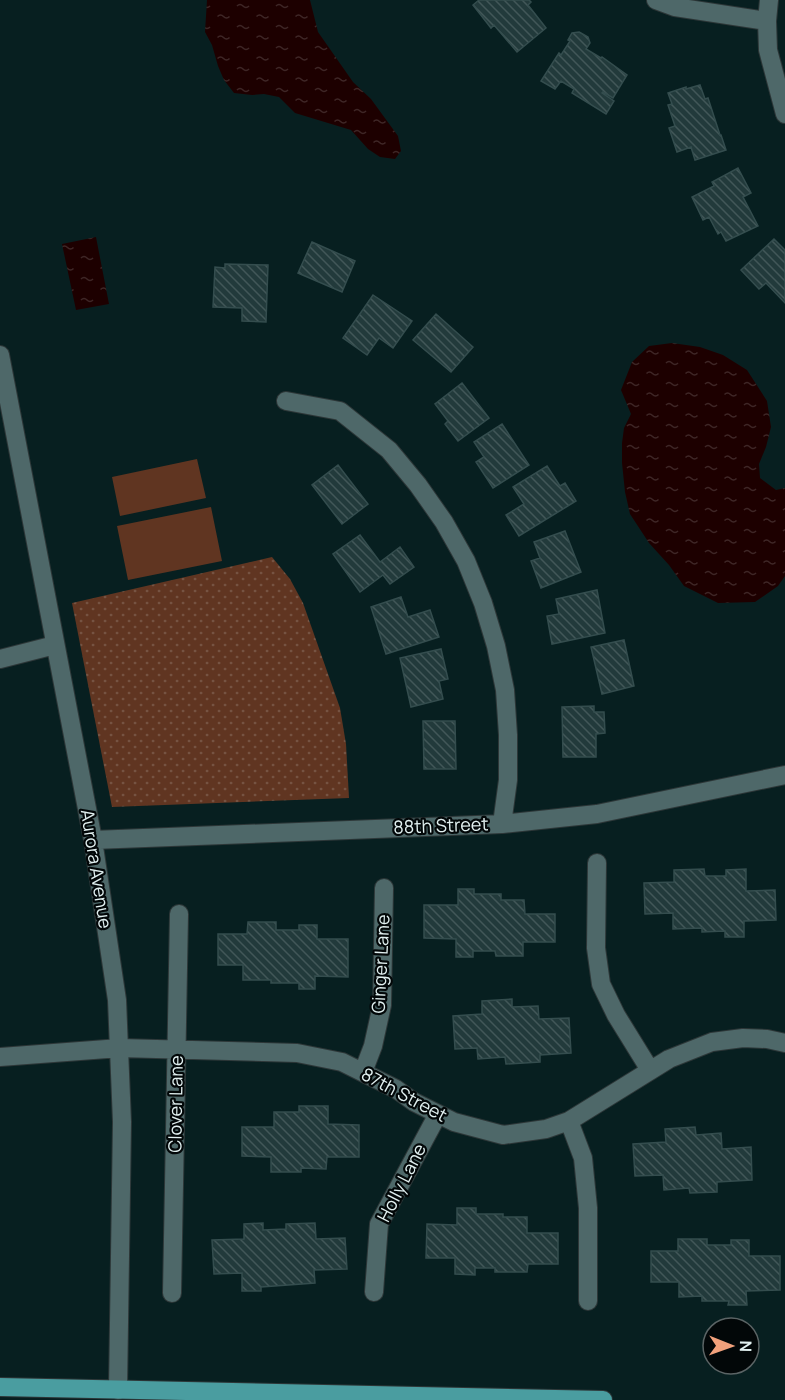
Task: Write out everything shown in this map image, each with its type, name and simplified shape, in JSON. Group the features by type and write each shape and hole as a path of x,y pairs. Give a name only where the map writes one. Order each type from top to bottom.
{"main road":[{"path":"0,1387 603,1400"}],"street":[{"path":"656,0 675,8 766,21"},
{"path":"770,0 766,21 768,50 785,114"},
{"name":"Aurora Avenue","path":"0,355 93,840 117,1000 122,1122 118,1390"},
{"path":"286,401 340,411 389,450 418,484 444,522 466,561 483,603 496,646 505,690 508,769 502,824"},
{"path":"0,659 55,645"},
{"name":"88th Street","path":"93,840 502,824 597,814 785,775"},
{"path":"597,863 596,948 601,984 616,1015 650,1070"},
{"name":"Ginger Lane","path":"363,1072 373,1046 382,1005 384,888"},
{"name":"Clover Lane","path":"172,1293 179,914"},
{"name":"87th Street","path":"0,1057 120,1048 297,1053 342,1062 396,1089 414,1102 453,1122 503,1135 546,1130 569,1121 669,1059 712,1042 743,1038 785,1043"},
{"name":"Holly Lane","path":"374,1292 379,1224 438,1114"},
{"path":"569,1121 582,1158 587,1198 588,1301"}],"shaded area":[{"path":"197,459 206,498 120,516 112,477"},
{"path":"211,507 222,561 128,580 117,526"},
{"path":"272,557 290,579 303,603 340,708 346,744 349,798 112,807 72,603"}],"water":[{"path":"207,0 310,0 318,32 353,82 371,99 398,136 401,151 395,159 380,157 368,149 351,130 295,113 279,97 234,93 224,80 205,32"},
{"path":"96,237 109,304 76,310 62,244"},
{"path":"672,343 700,347 723,355 747,370 767,401 771,427 759,464 760,478 776,490 785,488 785,576 778,586 755,602 718,603 684,586 649,543 630,514 625,492 622,443 624,428 631,414 621,390 632,362 649,346"}],"building":[{"path":"479,0 529,0 531,2 528,5 546,28 517,52 494,25 491,28 473,5"},
{"path":"579,32 588,37 590,43 586,49 602,57 627,75 613,98 602,93 614,101 606,114 572,93 574,89 561,81 555,89 541,81 559,53 561,55 572,33"},
{"path":"700,85 705,99 708,98 726,150 695,160 691,147 677,152 669,128 675,126 668,105 672,104 668,93"},
{"path":"738,168 751,193 743,197 758,226 726,241 721,232 718,234 709,217 703,220 692,197 714,186 712,182"},
{"path":"774,239 785,250 785,303 766,283 759,289 741,270"},
{"path":"312,242 355,261 342,292 298,273"},
{"path":"225,264 268,265 266,322 242,321 242,308 213,307 215,267 225,268"},
{"path":"373,295 412,321 393,348 379,338 367,355 343,338"},
{"path":"436,314 473,347 451,372 413,340"},
{"path":"462,383 489,418 458,441 445,424 448,421 435,404"},
{"path":"502,424 529,465 493,488 476,462 484,457 474,442"},
{"path":"338,465 368,504 342,524 312,485"},
{"path":"547,466 560,486 565,483 576,501 519,536 506,515 524,504 513,487"},
{"path":"565,531 581,572 541,588 531,561 540,558 534,542"},
{"path":"360,535 380,562 400,547 414,567 390,584 383,575 360,592 333,554"},
{"path":"597,590 605,633 552,644 547,616 559,614 556,599"},
{"path":"401,597 408,617 430,610 439,637 386,654 371,607"},
{"path":"624,640 634,686 602,694 591,647"},
{"path":"441,649 448,679 439,681 443,699 411,707 400,658"},
{"path":"594,706 594,712 604,712 605,733 596,734 596,757 563,757 562,707"},
{"path":"423,721 455,721 456,769 424,769"},
{"path":"704,869 705,876 726,876 726,870 746,869 746,891 775,890 776,920 744,921 744,937 725,937 725,931 702,932 702,928 673,929 673,913 645,914 644,883 674,882 674,870"},
{"path":"458,889 474,889 474,894 501,894 501,900 524,900 525,914 555,914 555,942 523,942 523,956 496,956 495,951 473,951 473,957 456,957 456,939 424,938 424,905 458,905"},
{"path":"248,922 276,922 276,930 299,930 299,925 317,925 317,939 348,939 348,977 315,976 315,989 299,989 299,983 243,980 243,965 218,965 218,934 247,934"},
{"path":"512,999 512,1007 538,1006 539,1019 569,1018 571,1053 540,1055 540,1062 506,1064 505,1057 478,1059 477,1048 455,1049 453,1016 482,1014 482,1001"},
{"path":"299,1106 328,1106 328,1124 359,1125 359,1157 327,1157 326,1169 301,1168 301,1172 271,1172 271,1157 242,1156 242,1127 274,1127 274,1112 299,1112"},
{"path":"695,1127 696,1135 721,1133 722,1149 751,1147 752,1180 717,1182 717,1192 690,1193 689,1188 664,1190 663,1175 635,1176 633,1144 666,1142 665,1129"},
{"path":"457,1208 476,1208 476,1214 527,1217 527,1233 558,1233 558,1264 528,1264 527,1272 495,1272 495,1268 475,1268 475,1275 455,1274 455,1258 426,1258 427,1224 457,1225"},
{"path":"263,1223 263,1230 286,1229 286,1224 315,1223 316,1239 345,1238 347,1269 314,1270 315,1283 261,1287 261,1291 242,1291 242,1273 214,1274 212,1240 244,1239 244,1224"},
{"path":"678,1239 707,1239 707,1245 731,1245 731,1240 749,1240 749,1256 780,1256 780,1290 746,1291 747,1305 728,1305 729,1301 702,1301 702,1296 679,1297 679,1282 651,1282 651,1251 678,1251"}]}
